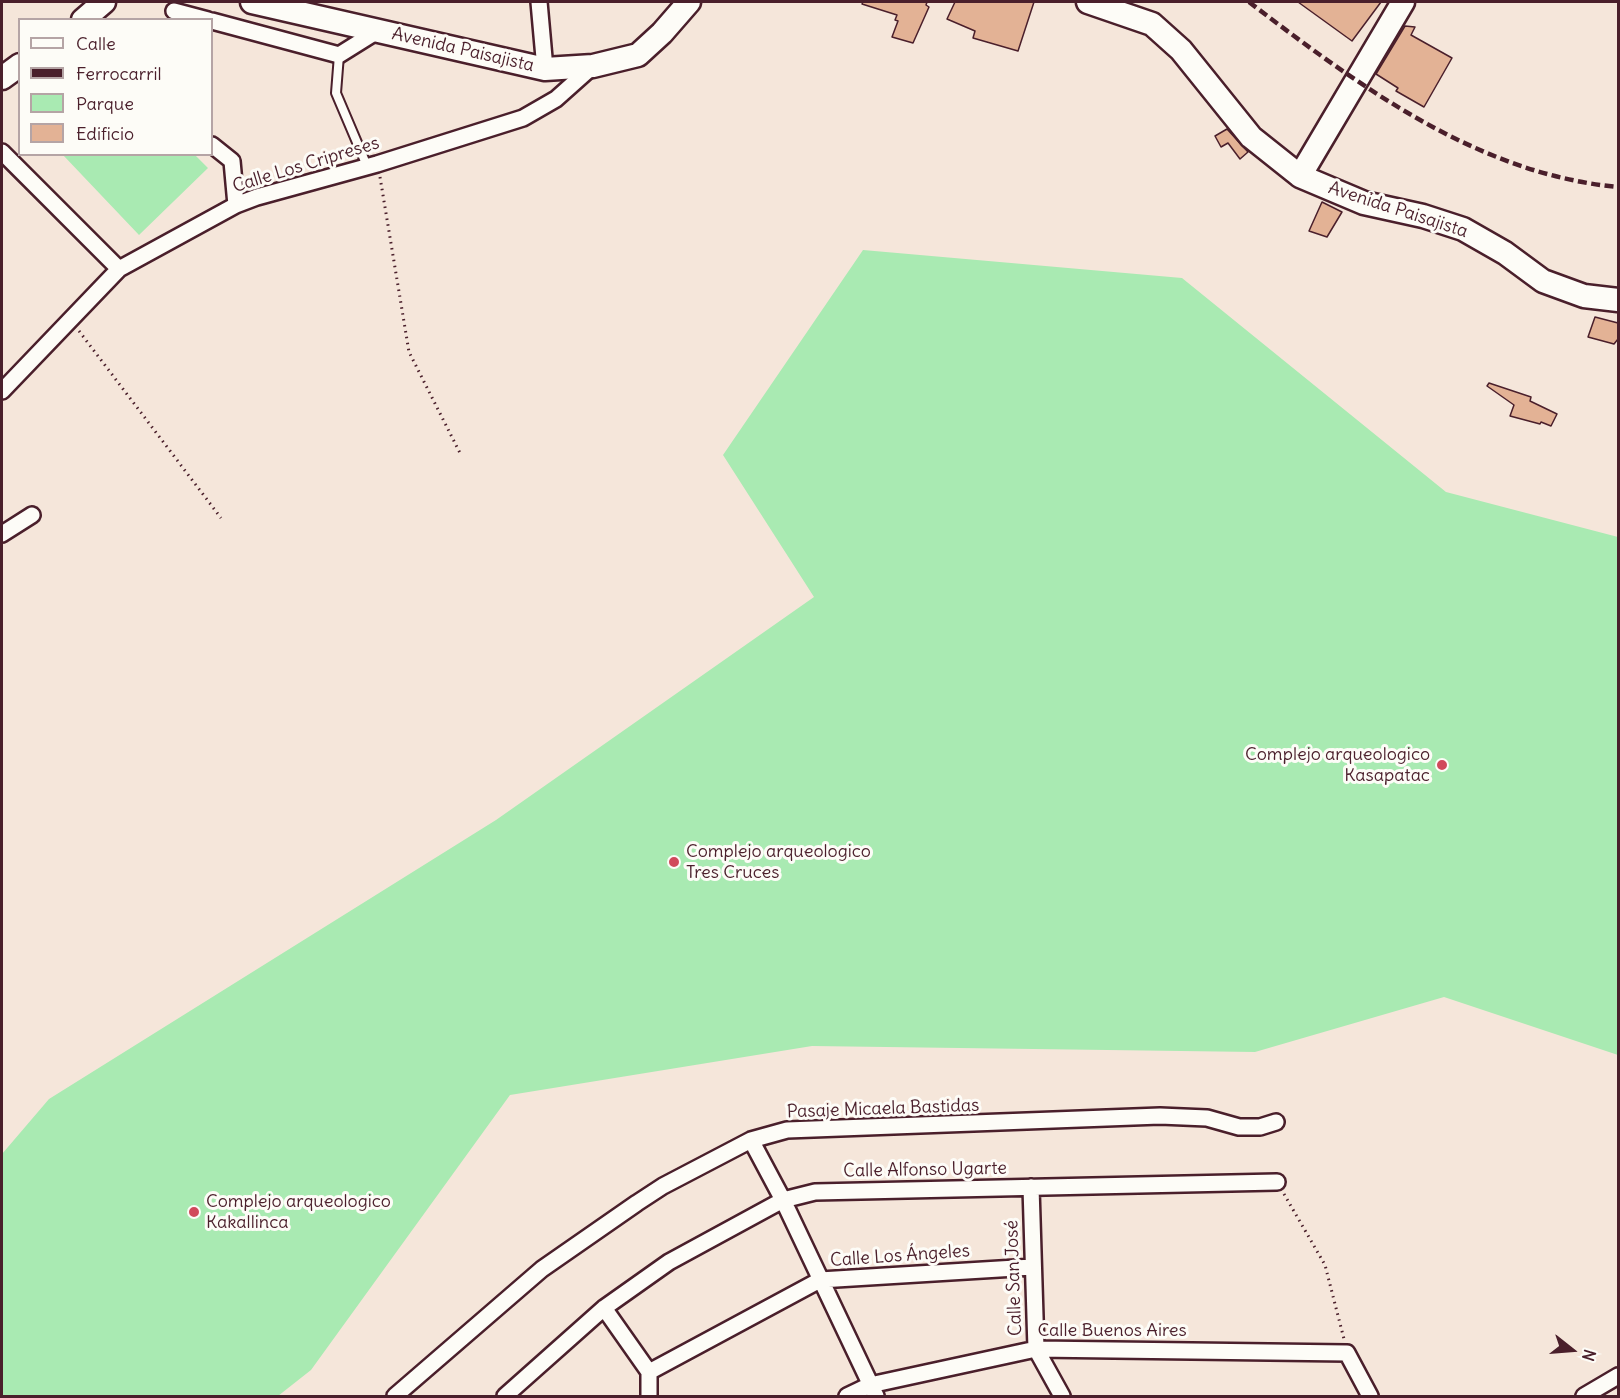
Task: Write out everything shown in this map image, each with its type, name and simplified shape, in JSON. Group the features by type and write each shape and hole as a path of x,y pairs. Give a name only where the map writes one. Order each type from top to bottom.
{"main road":[{"path":"85,18 104,2"},
{"name":"Avenida Paisajista","path":"252,2 282,5 545,69 593,66 638,55 662,33 689,2"},
{"name":"Avenida Paisajista","path":"1088,2 1152,24 1181,50 1251,137 1300,176 1364,203 1422,216 1463,229 1505,253 1543,281 1584,296 1618,300"},
{"path":"1300,176 1403,2"},
{"path":"2,78 18,66"}],"street":[{"path":"539,2 545,69"},
{"path":"273,37 282,5"},
{"path":"174,11 201,18"},
{"path":"213,21 339,55 379,30"},
{"name":"Calle Los Cripreses","path":"2,391 119,269 236,205 257,197 372,165 523,118 556,99 593,66"},
{"path":"213,146 232,160 236,205"},
{"path":"2,152 119,269"},
{"path":"2,534 32,515"},
{"name":"Pasaje Micaela Bastidas","path":"394,1396 542,1269 663,1186 751,1140 787,1131 1160,1116 1207,1118 1239,1127 1260,1127 1276,1122"},
{"path":"751,1140 783,1200 873,1391"},
{"name":"Calle Alfonso Ugarte","path":"505,1396 604,1308 669,1262 783,1200 815,1192 1277,1182"},
{"name":"Calle San José","path":"1031,1187 1036,1349 1062,1396"},
{"name":"Calle Los Ángeles","path":"649,1372 820,1280 1032,1267"},
{"path":"604,1308 649,1372 649,1396"},
{"name":"Calle Buenos Aires","path":"847,1396 1036,1349 1347,1353"},
{"path":"1347,1353 1370,1396"},
{"path":"1584,1396 1618,1376"}],"lane":[{"path":"339,55 336,93 372,165"}],"path":[{"path":"372,165 409,352 461,455"},
{"path":"71,320 221,518"},
{"path":"1277,1182 1325,1265 1347,1353"}],"green space":[{"path":"64,156 196,156 208,168 139,235"},
{"path":"863,250 1182,278 1446,492 1618,537 1618,1055 1444,997 1255,1052 812,1046 510,1095 311,1370 278,1396 2,1396 2,1154 49,1099 496,820 814,597 723,455"}],"building":[{"path":"863,2 927,2 926,5 929,7 913,43 892,37 898,21 895,20 897,15 862,4"},
{"path":"955,2 1034,2 1018,51 973,38 975,31 947,19"},
{"path":"1298,2 1381,2 1352,41"},
{"path":"1405,26 1415,27 1411,35 1452,58 1424,107 1396,91 1398,88 1376,74"},
{"path":"1227,129 1248,152 1240,159 1228,143 1221,147 1215,136"},
{"path":"1322,202 1342,212 1327,237 1309,231"},
{"path":"1595,317 1618,323 1618,339 1614,344 1588,337"},
{"path":"1489,383 1531,397 1530,401 1557,414 1551,426 1510,416 1514,405 1487,386"}],"railway":[{"path":"1249,2 1376,94 1468,145 1516,164 1566,179 1618,187"}],"place":[{"name":"Complejo arqueologico Kasapatac","path":"1442,765"},
{"name":"Complejo arqueologico Tres Cruces","path":"674,862"},
{"name":"Complejo arqueologico Kakallinca","path":"194,1212"}]}
